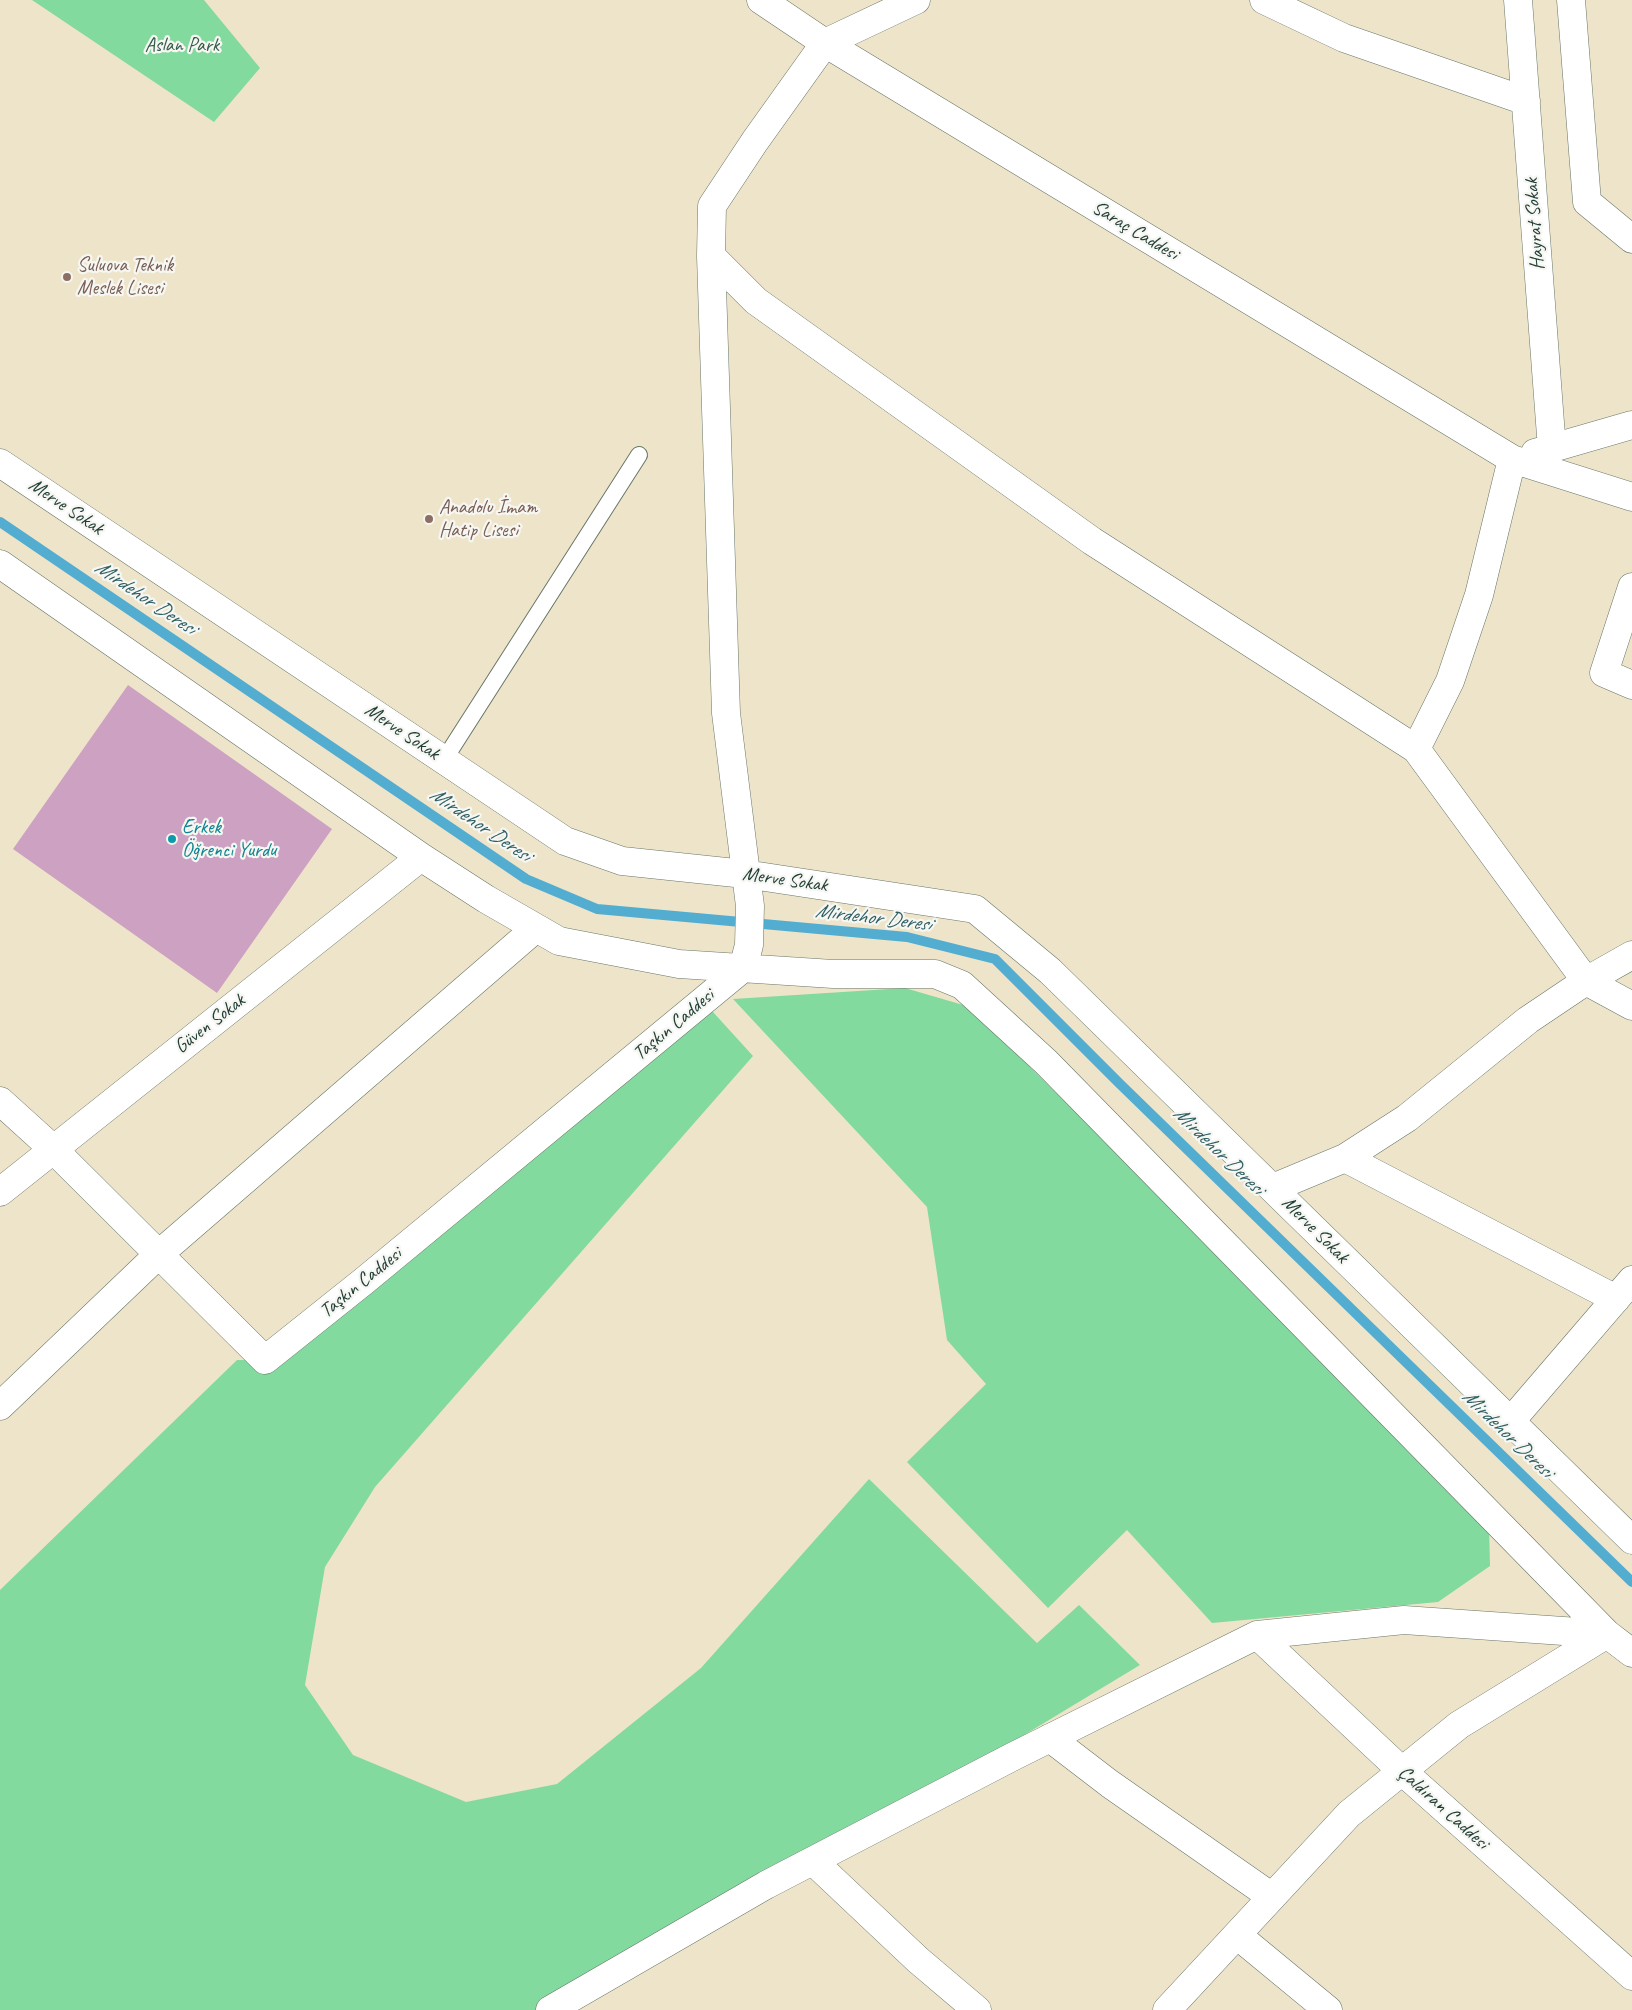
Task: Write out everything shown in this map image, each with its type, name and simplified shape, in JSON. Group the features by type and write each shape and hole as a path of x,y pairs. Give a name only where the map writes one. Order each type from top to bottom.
{"street":[{"name":"Saraç Caddesi","path":"761,0 825,43 1512,459 1632,496"},
{"path":"746,957 750,906 726,713 711,256 712,206 755,140 825,43 916,0"},
{"path":"1264,0 1344,38 1526,101"},
{"name":"Hayrat Sokak","path":"1518,0 1552,449"},
{"path":"1571,0 1586,202 1632,239"},
{"path":"711,256 756,301 1092,540 1416,749 1586,981 1632,1006"},
{"path":"1416,749 1450,681 1479,596 1512,459 1632,426"},
{"name":"Merve Sokak","path":"0,463 565,841 622,861 745,874 976,909 1050,971 1632,1540"},
{"path":"0,564 421,857 486,900 559,941 679,964 746,957 833,974 935,974 962,985 1046,1062 1607,1634 1632,1653"},
{"path":"1632,587 1604,674 1632,685"},
{"name":"Güven Sokak","path":"0,1192 52,1148 421,857"},
{"path":"0,1406 159,1254 536,928"},
{"path":"1273,1188 1345,1158 1408,1118 1528,1020 1586,981 1632,955"},
{"name":"Taşkın Caddesi","path":"0,1101 52,1148 265,1360 364,1281 746,957"},
{"path":"1345,1158 1624,1290 1510,1422"},
{"path":"550,2010 766,1885 1050,1738 1257,1635 1404,1620 1607,1634"},
{"path":"1166,2010 1349,1814 1459,1725 1607,1634"},
{"name":"Çaldıran Caddesi","path":"1257,1635 1402,1771 1632,1976"},
{"path":"1050,1738 1110,1784 1272,1897"},
{"path":"813,1861 918,1960 977,2010"},
{"path":"1237,1935 1328,2010"}],"lane":[{"path":"444,760 639,455"}],"green space":[{"name":"Aslan Park","path":"32,0 204,0 260,68 214,122"},
{"path":"905,988 970,1007 1489,1526 1490,1566 1438,1602 1212,1623 1127,1530 1048,1608 907,1462 986,1384 947,1340 927,1207 733,999"},
{"path":"703,1001 753,1056 375,1487 325,1567 305,1685 353,1755 466,1802 557,1784 701,1668 869,1479 1037,1643 1079,1605 1140,1665 842,1845 554,2010 0,2010 0,1590 237,1360 266,1360"}],"building":[{"name":"Erkek Öğrenci Yurdu","path":"128,685 332,829 217,993 13,849"}],"waterway":[{"name":"Mirdehor Deresi","path":"0,522 526,879 597,909 907,937 995,959 1120,1084 1632,1582"}],"place":[{"name":"Suluova Teknik Meslek Lisesi","path":"67,277"},
{"name":"Anadolu İmam Hatip Lisesi","path":"429,519"},
{"name":"Erkek Öğrenci Yurdu","path":"172,839"}]}
